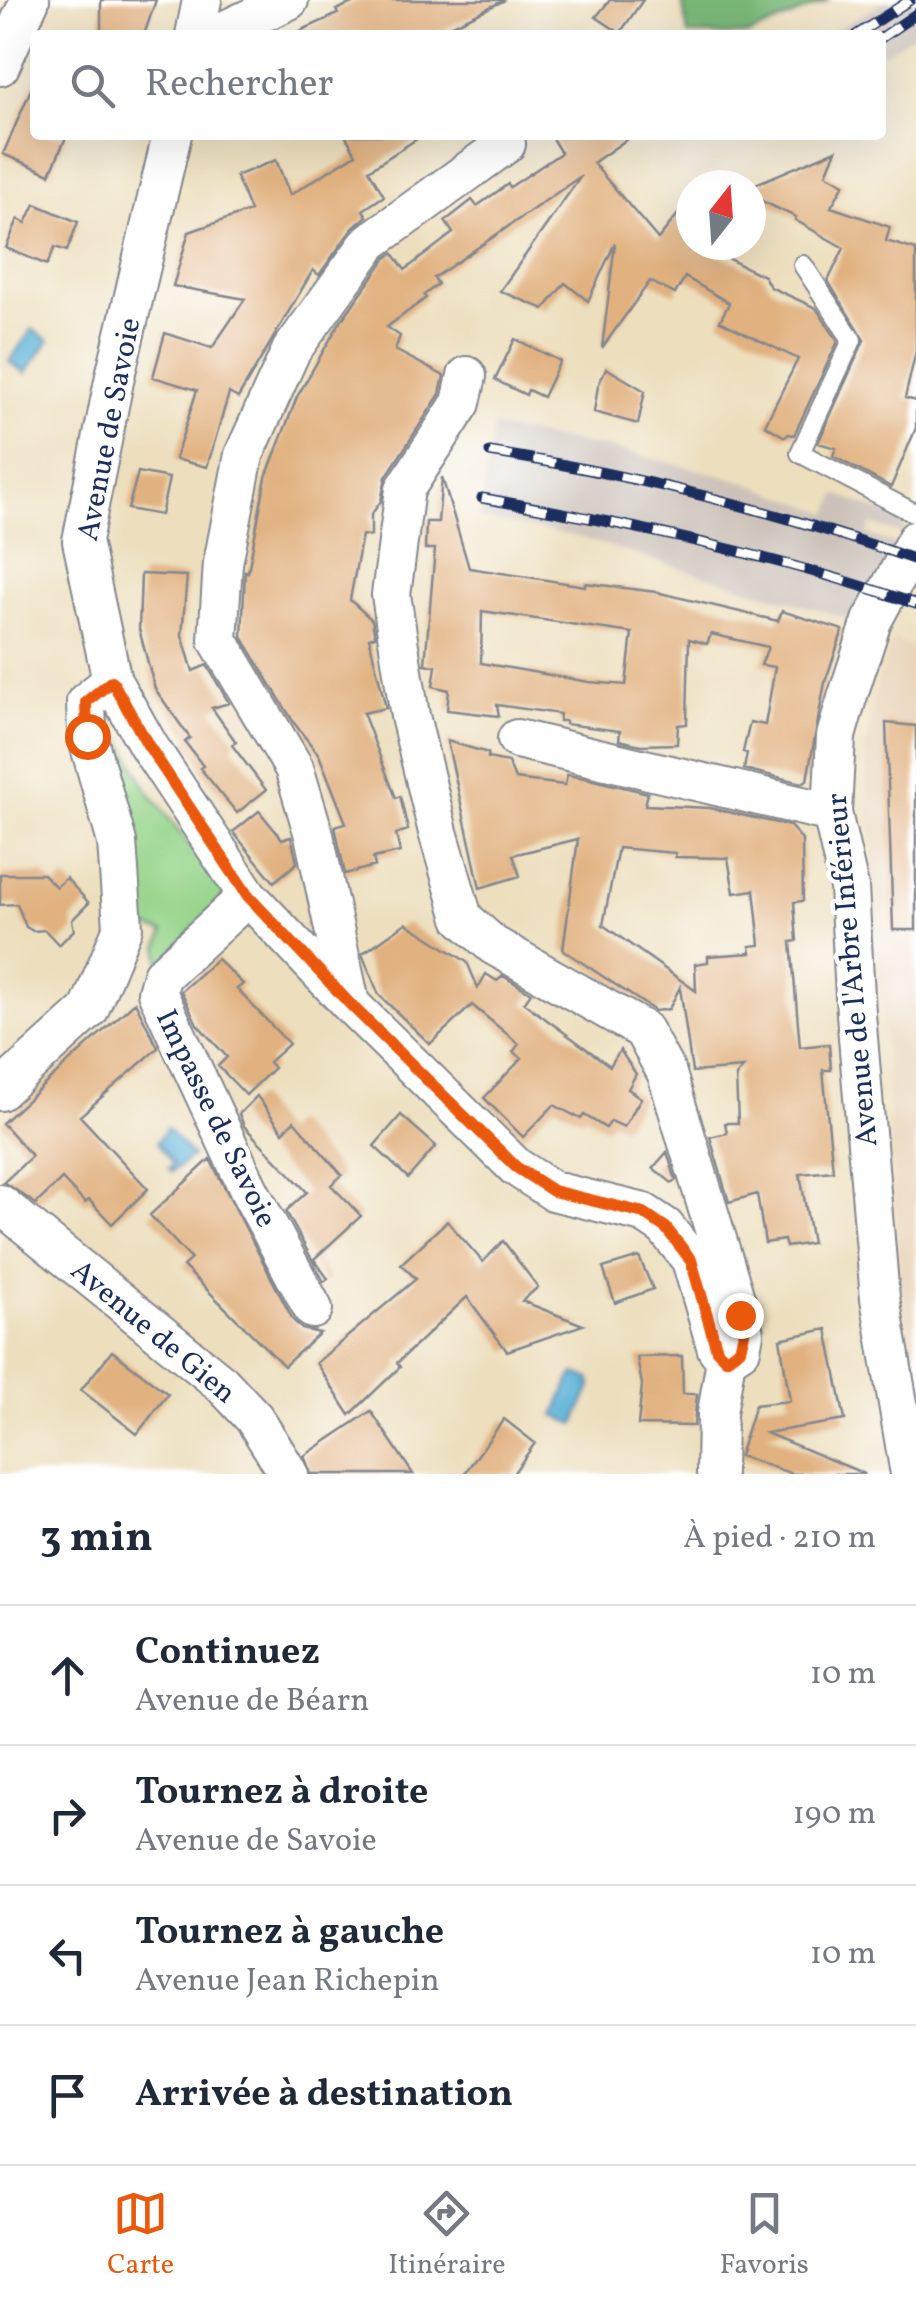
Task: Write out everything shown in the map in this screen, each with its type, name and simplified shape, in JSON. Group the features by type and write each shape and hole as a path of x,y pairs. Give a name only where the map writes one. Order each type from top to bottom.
{"street":[{"path":"0,66 30,0"},
{"path":"196,30 202,0"},
{"path":"226,30 289,0"},
{"name":"Avenue de Savoie","path":"171,140 82,542 112,681 148,745 248,896 351,1005 516,1167 553,1191 644,1213 666,1228 691,1260 717,1350 726,1359"},
{"path":"351,1005 314,835 294,768 218,640 223,563 244,455 290,352 370,242 506,144"},
{"path":"468,376 460,403 406,489 391,596 410,716 463,918 493,945 643,1030 667,1074 744,1333 740,1349 726,1359 718,1414 716,1474"},
{"name":"Avenue de l'Arbre Inférieur","path":"910,1474 880,1298 849,887 832,813 836,736 847,698 872,622 916,540"},
{"path":"0,1091 89,1010 123,927 117,842 87,736 86,702 112,681"},
{"path":"517,739 832,813"},
{"name":"Impasse de Savoie","path":"248,896 162,975 157,992 249,1190 313,1309"},
{"name":"Avenue de Gien","path":"0,1204 221,1383 254,1418 289,1474"}],"lane":[{"path":"803,265 852,340 800,453 916,514"}],"shaded area":[{"path":"888,0 916,0 916,33 886,52 886,30 836,30"},
{"path":"493,427 619,450 742,481 829,513 837,494 904,521 904,535 871,524 868,534 896,544 859,622 577,537 479,518"},
{"path":"891,639 916,650 916,1440 897,1237 865,750"}],"green space":[{"path":"682,0 829,0 760,30 687,30"},
{"path":"110,716 146,788 227,895 160,964 159,947 164,932 142,926 132,824 107,725"}],"water":[{"path":"32,329 49,340 26,373 9,362"},
{"path":"167,1128 192,1156 172,1172 169,1168 173,1164 157,1142"},
{"path":"575,1374 590,1379 591,1386 575,1424 555,1416"}],"building":[{"path":"101,0 156,0 146,30 101,30"},
{"path":"359,0 505,0 442,30 302,30 338,14 336,10"},
{"path":"610,0 643,0 622,30 596,17"},
{"path":"30,92 30,140 65,140 50,174 3,154"},
{"path":"348,140 415,140 369,170 384,196 363,210 367,216 352,229 319,275 313,270 238,398 229,393 207,467 175,459 197,390 153,377 165,333 212,348 245,299 173,286 189,232 250,211 236,176 276,160 290,195 356,154"},
{"path":"553,140 626,140 593,163 658,239 676,217 676,260 731,260 764,276 770,287 816,308 838,341 794,435 785,437 765,425 798,359 720,321 729,303 685,277 675,294 650,281 602,348 615,243 588,301 565,283 544,309 500,291 581,176 434,278 438,284 424,295 426,298 387,327 400,336 395,350 444,376 440,394 386,477 381,501 371,515 371,536 362,535 350,600 372,620 375,636 369,638 386,708 363,713 396,798 400,796 408,830 396,834 400,852 373,858 375,866 345,874 335,826 346,823 319,755 294,723 242,637 245,571 248,572 266,477 297,397 339,324 386,258 393,253 405,270 453,233 445,221 472,200 477,206 508,184 510,187 561,153"},
{"path":"836,150 826,174 844,184 831,207 890,227 886,241 916,250 916,351 905,398 916,401 916,428 891,487 833,456 836,448 818,443 864,340 828,281 844,248 766,203 766,180"},
{"path":"35,204 78,222 67,251 55,247 47,265 6,248 18,219 26,223"},
{"path":"515,339 560,361 543,397 528,390 526,395 495,380"},
{"path":"606,368 645,391 638,424 594,412"},
{"path":"138,472 169,478 161,515 128,509"},
{"path":"442,477 469,568 585,586 656,592 778,621 782,611 843,630 825,682 807,780 802,783 744,769 747,753 743,752 750,722 765,725 775,667 761,665 768,647 711,634 707,644 689,639 687,724 678,725 677,744 641,745 619,740 620,731 565,724 559,721 560,714 497,705 499,716 447,710 449,690 433,686 436,666 425,664 435,549 425,549 426,522 438,522","holes":["482,611 632,633 626,685 481,663"]},
{"path":"141,574 187,576 182,635 193,671 207,665 229,703 212,708 236,742 232,745 266,790 237,813 200,768 203,766 185,742 190,738 155,689 139,629"},
{"path":"886,723 916,726 916,930 893,930"},
{"path":"447,741 508,762 515,779 565,785 567,775 585,778 648,793 645,805 710,808 790,826 802,840 803,901 794,902 797,941 791,942 800,1047 829,1044 831,1070 823,1070 833,1171 800,1174 812,1243 786,1247 784,1240 765,1243 757,1194 729,1202 710,1137 727,1133 725,1123 738,1123 736,1076 743,1068 692,1072 680,987 669,1009 655,1011 563,950 578,839 513,855 520,876 480,888","holes":["618,848 676,853 675,857 728,858 734,893 754,890 760,945 750,946 751,953 708,956 708,962 695,964 696,991 603,925"]},
{"path":"259,811 282,839 291,837 297,863 274,882 233,832"},
{"path":"0,874 43,874 56,887 66,878 89,903 72,920 74,930 59,945 45,930 26,927 17,904 0,905"},
{"path":"406,923 467,962 478,988 486,974 497,981 503,976 531,993 524,1003 610,1066 620,1050 636,1074 628,1089 641,1098 624,1127 611,1121 606,1128 554,1105 523,1137 484,1098 522,1058 513,1052 519,1044 472,1005 430,1044 379,995 362,954"},
{"path":"217,959 243,984 237,989 289,1044 269,1062 274,1068 246,1095 218,1066 227,1057 197,1024 181,991"},
{"path":"135,1002 158,1048 80,1116 148,1189 112,1224 62,1179 36,1204 4,1182 32,1156 2,1123"},
{"path":"257,1096 283,1132 294,1121 342,1175 331,1185 361,1216 314,1259 328,1279 324,1282 286,1211 307,1192 244,1126 239,1114"},
{"path":"401,1115 436,1146 408,1178 374,1146"},
{"path":"667,1152 676,1180 672,1183 653,1168"},
{"path":"210,1159 293,1320 302,1329 320,1333 284,1366 183,1266 191,1259 150,1215"},
{"path":"447,1221 483,1262 503,1241 538,1287 522,1301 583,1325 507,1351 467,1297 397,1363 400,1367 350,1415 316,1363 416,1279 401,1264"},
{"path":"639,1257 653,1289 615,1303 603,1268"},
{"path":"827,1329 845,1420 766,1433 865,1474 793,1474 739,1456 755,1405 790,1401 780,1339"},
{"path":"112,1351 168,1394 137,1434 81,1390"},
{"path":"682,1356 683,1394 697,1394 694,1426 638,1425 642,1385 637,1357"},
{"path":"371,1411 413,1474 311,1474 304,1456"},
{"path":"504,1419 535,1443 513,1474 464,1474"}],"railway":[{"path":"864,30 910,0"},
{"path":"886,35 916,14"},
{"path":"490,452 705,496 916,560"},
{"path":"482,498 701,542 809,570 916,604"}],"route":[{"path":"87,736 86,702 112,681 148,745 248,896 351,1005 516,1167 553,1191 644,1213 666,1228 691,1260 717,1350 726,1359 740,1349 744,1333 740,1315"}]}
